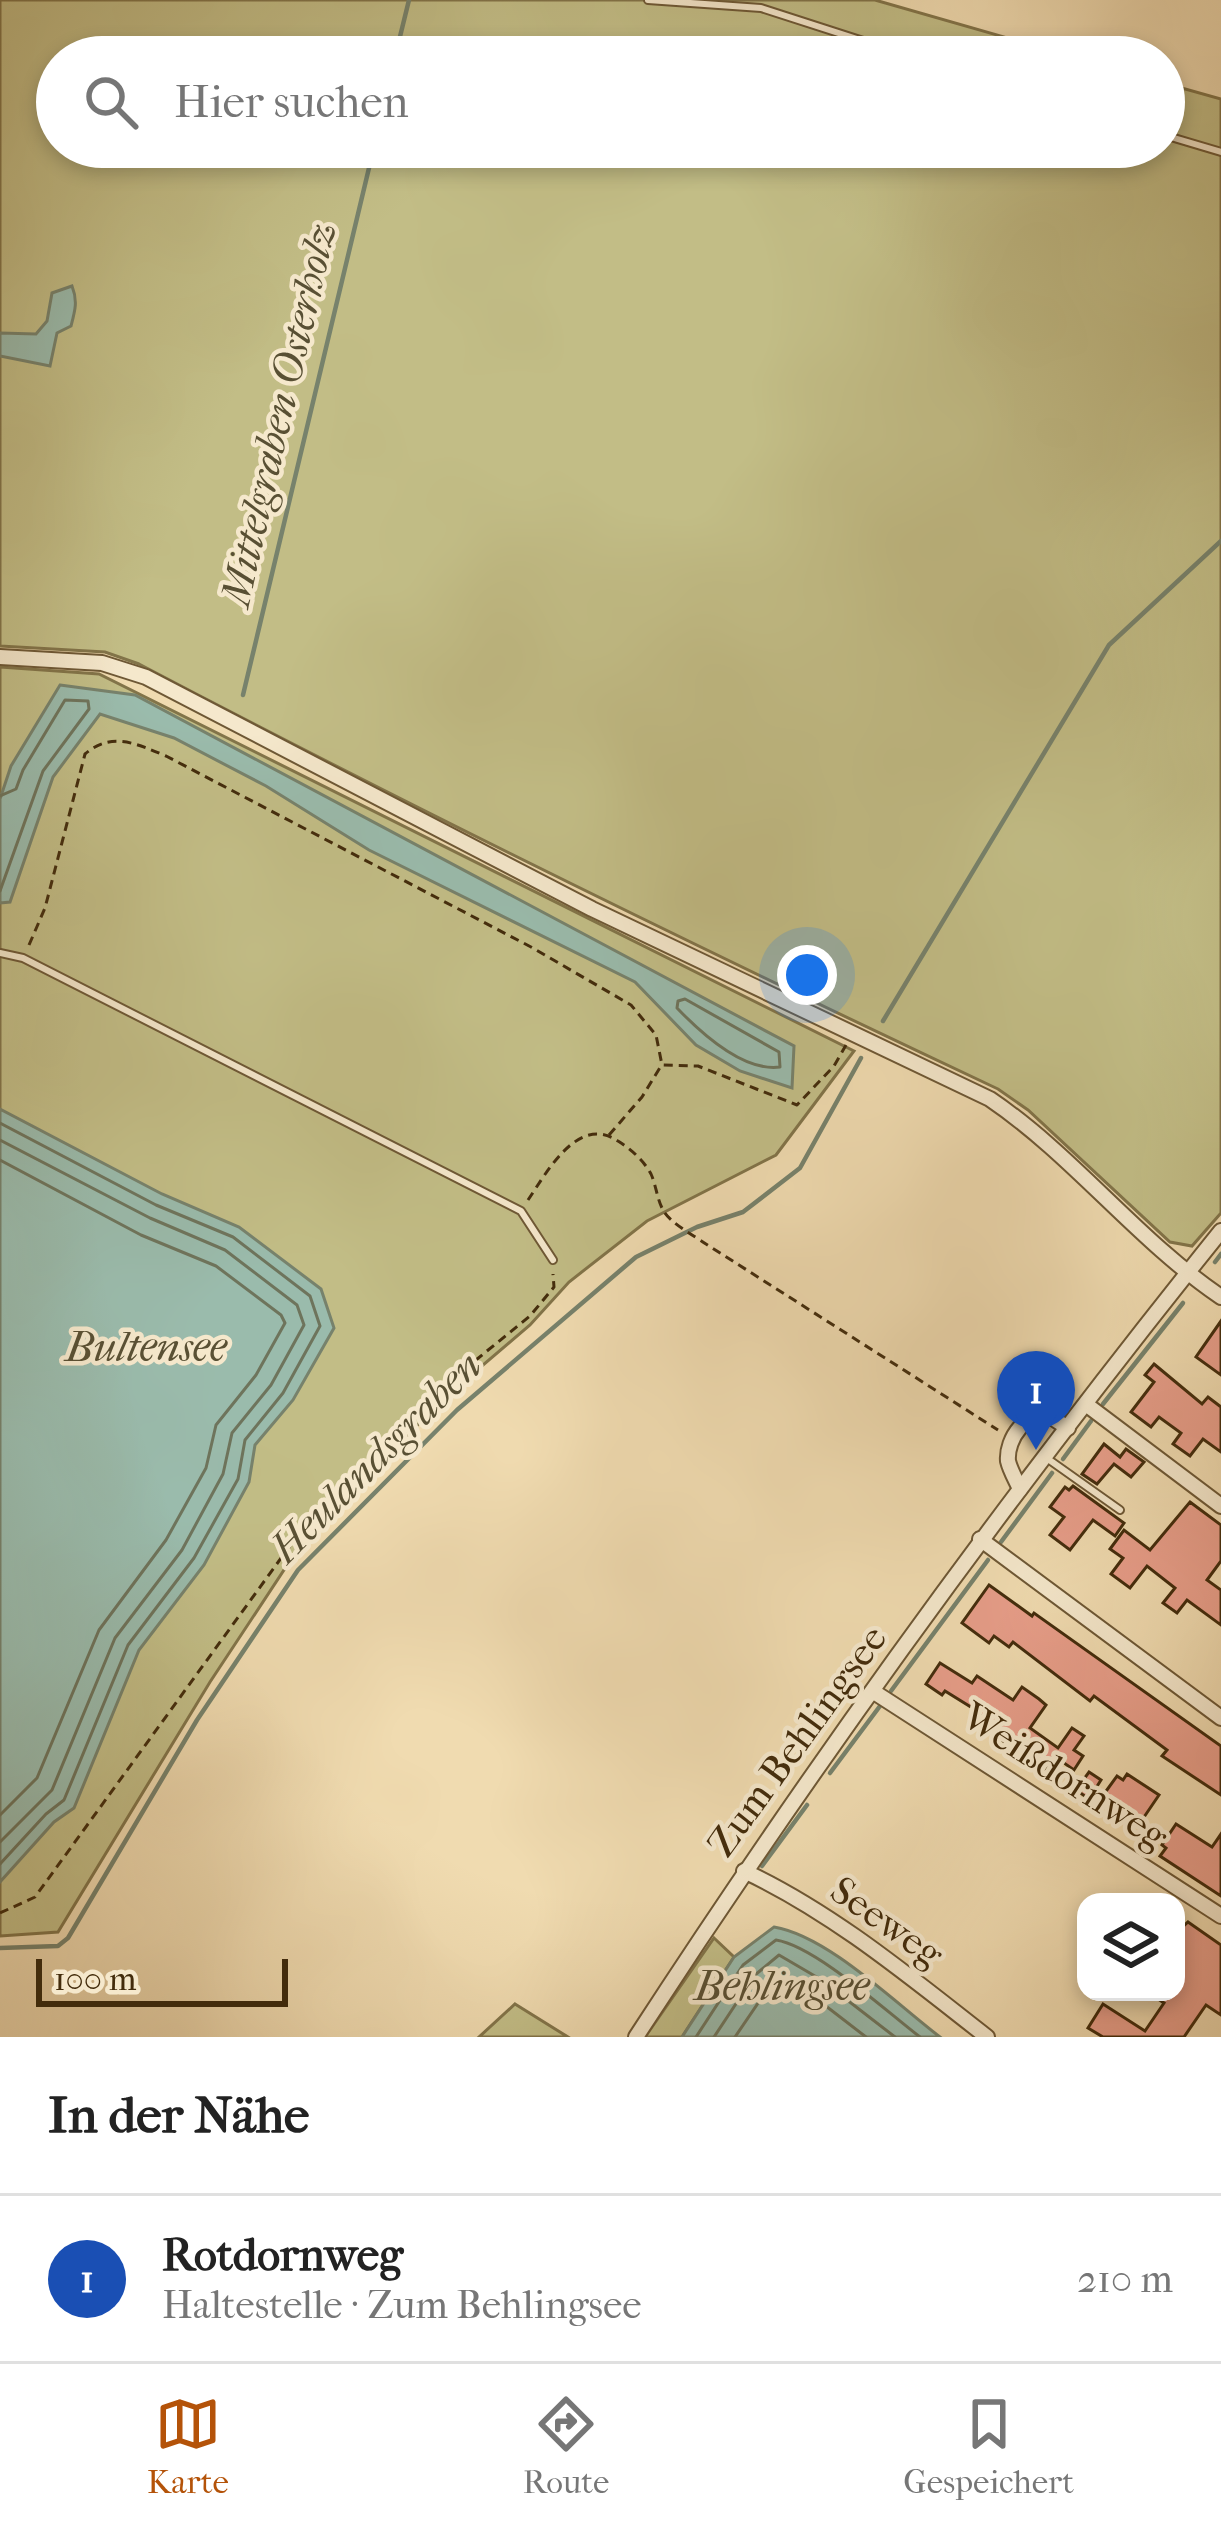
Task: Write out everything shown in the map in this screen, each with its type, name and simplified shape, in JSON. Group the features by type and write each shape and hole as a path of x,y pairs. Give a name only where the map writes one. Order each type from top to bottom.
{"street":[{"path":"0,657 102,663 146,677 592,910 990,1099 1026,1124 1186,1274 1221,1297"},
{"name":"Zum Behlingsee","path":"637,2037 744,1871 980,1539 1221,1231"},
{"path":"1087,1405 1221,1506"},
{"path":"1020,1489 1008,1463 1019,1427 1036,1416 1052,1417 1068,1428"},
{"path":"980,1539 1221,1718"},
{"name":"Weißdornweg","path":"874,1692 1221,1916"},
{"name":"Seeweg","path":"744,1871 823,1916 987,2037"}],"lane":[{"path":"648,0 760,8 847,36"},
{"path":"1185,141 1221,152"},
{"path":"0,953 23,958 521,1211 553,1260"},
{"path":"1045,1457 1120,1510"}],"path":[{"path":"23,958 45,908 85,754 99,742 128,740 531,947 631,1005 656,1035 662,1065 609,1135"},
{"path":"662,1065 698,1066 796,1105 834,1066 853,1033"},
{"path":"521,1211 555,1159 574,1142 609,1135 629,1148 650,1172 664,1213 1012,1439"},
{"path":"0,1913 35,1897 50,1879 308,1521 471,1364 530,1316 554,1288 553,1260"}],"shaded area":[{"path":"0,0 875,0 1001,36 36,36 36,168 1185,168 1185,89 1221,99 1221,1213 1192,1246 1170,1242 1028,1110 998,1089 566,881 139,664 105,652 0,646"},
{"path":"0,667 99,674 854,1051 776,1155 647,1221 569,1282 530,1325 436,1405 284,1570 58,1932 0,1936"},
{"path":"714,1938 734,1957 682,2037 645,2037"},
{"path":"515,2004 568,2037 479,2037"}],"water":[{"path":"72,286 75,311 71,326 57,333 50,366 0,356 0,333 36,334 47,321 52,293"},
{"path":"60,685 135,695 794,1046 792,1088 740,1071 696,1045 635,982 369,850 266,786 174,738 100,714 53,777 10,902 0,903 0,799 11,766"},
{"name":"Bultensee","path":"0,1109 162,1194 239,1227 321,1289 334,1328 293,1400 255,1445 249,1482 204,1565 139,1650 74,1808 54,1822 0,1882"},
{"name":"Behlingsee","path":"774,1927 838,1957 940,2037 682,2037 734,1957"}],"building":[{"path":"1221,1321 1221,1375 1196,1357"},
{"path":"1154,1364 1202,1404 1208,1397 1221,1407 1221,1452 1203,1439 1190,1456 1173,1444 1181,1433 1159,1417 1151,1427 1131,1412 1154,1382 1145,1375"},
{"path":"1104,1444 1120,1457 1126,1449 1144,1462 1131,1477 1114,1464 1097,1484 1082,1474"},
{"path":"1073,1486 1124,1523 1115,1536 1093,1520 1070,1550 1050,1535 1064,1517 1050,1507 1065,1487"},
{"path":"1190,1502 1221,1525 1221,1561 1207,1580 1221,1590 1221,1625 1187,1600 1177,1613 1163,1603 1175,1588 1147,1566 1130,1588 1111,1574 1123,1558 1110,1549 1124,1530 1150,1550"},
{"path":"989,1585 1221,1746 1221,1795 1162,1756 1167,1750 1094,1696 1090,1701 1013,1642 1009,1647 994,1636 989,1643 962,1623"},
{"path":"940,1663 972,1683 977,1676 1013,1700 1022,1687 1039,1699 1046,1705 1030,1728 1058,1748 1072,1728 1084,1736 1074,1750 1083,1756 1074,1770 1054,1756 1042,1772 993,1733 997,1728 974,1709 926,1684"},
{"path":"1089,1772 1101,1780 1089,1799 1076,1790"},
{"path":"1127,1774 1159,1795 1142,1820 1104,1794 1117,1776 1123,1780"},
{"path":"1176,1824 1212,1847 1221,1834 1221,1896 1160,1856"},
{"path":"1188,1922 1221,1945 1221,2015 1206,2005 1184,2037 1103,2037 1088,2028 1103,2004 1145,2031 1161,2001 1185,2001"}],"waterway":[{"name":"Mittelgraben Osterholz","path":"400,36 409,0"},
{"name":"Mittelgraben Osterholz","path":"243,695 369,168"},
{"name":"Heulandsgraben","path":"883,1021 1109,645 1221,541"},
{"name":"Heulandsgraben","path":"0,1948 58,1946 68,1938 197,1720 298,1570 457,1410 636,1257 697,1227 743,1212 800,1168 861,1058"},
{"path":"1215,1262 1221,1254"},
{"path":"1103,1404 1183,1303"},
{"path":"1063,1459 1091,1421"},
{"path":"1001,1542 1052,1473"},
{"path":"891,1691 988,1560"},
{"path":"830,1773 880,1706"},
{"path":"762,1866 807,1805"}],"place":[{"name":"Rotdornweg","path":"1036,1450"}]}
